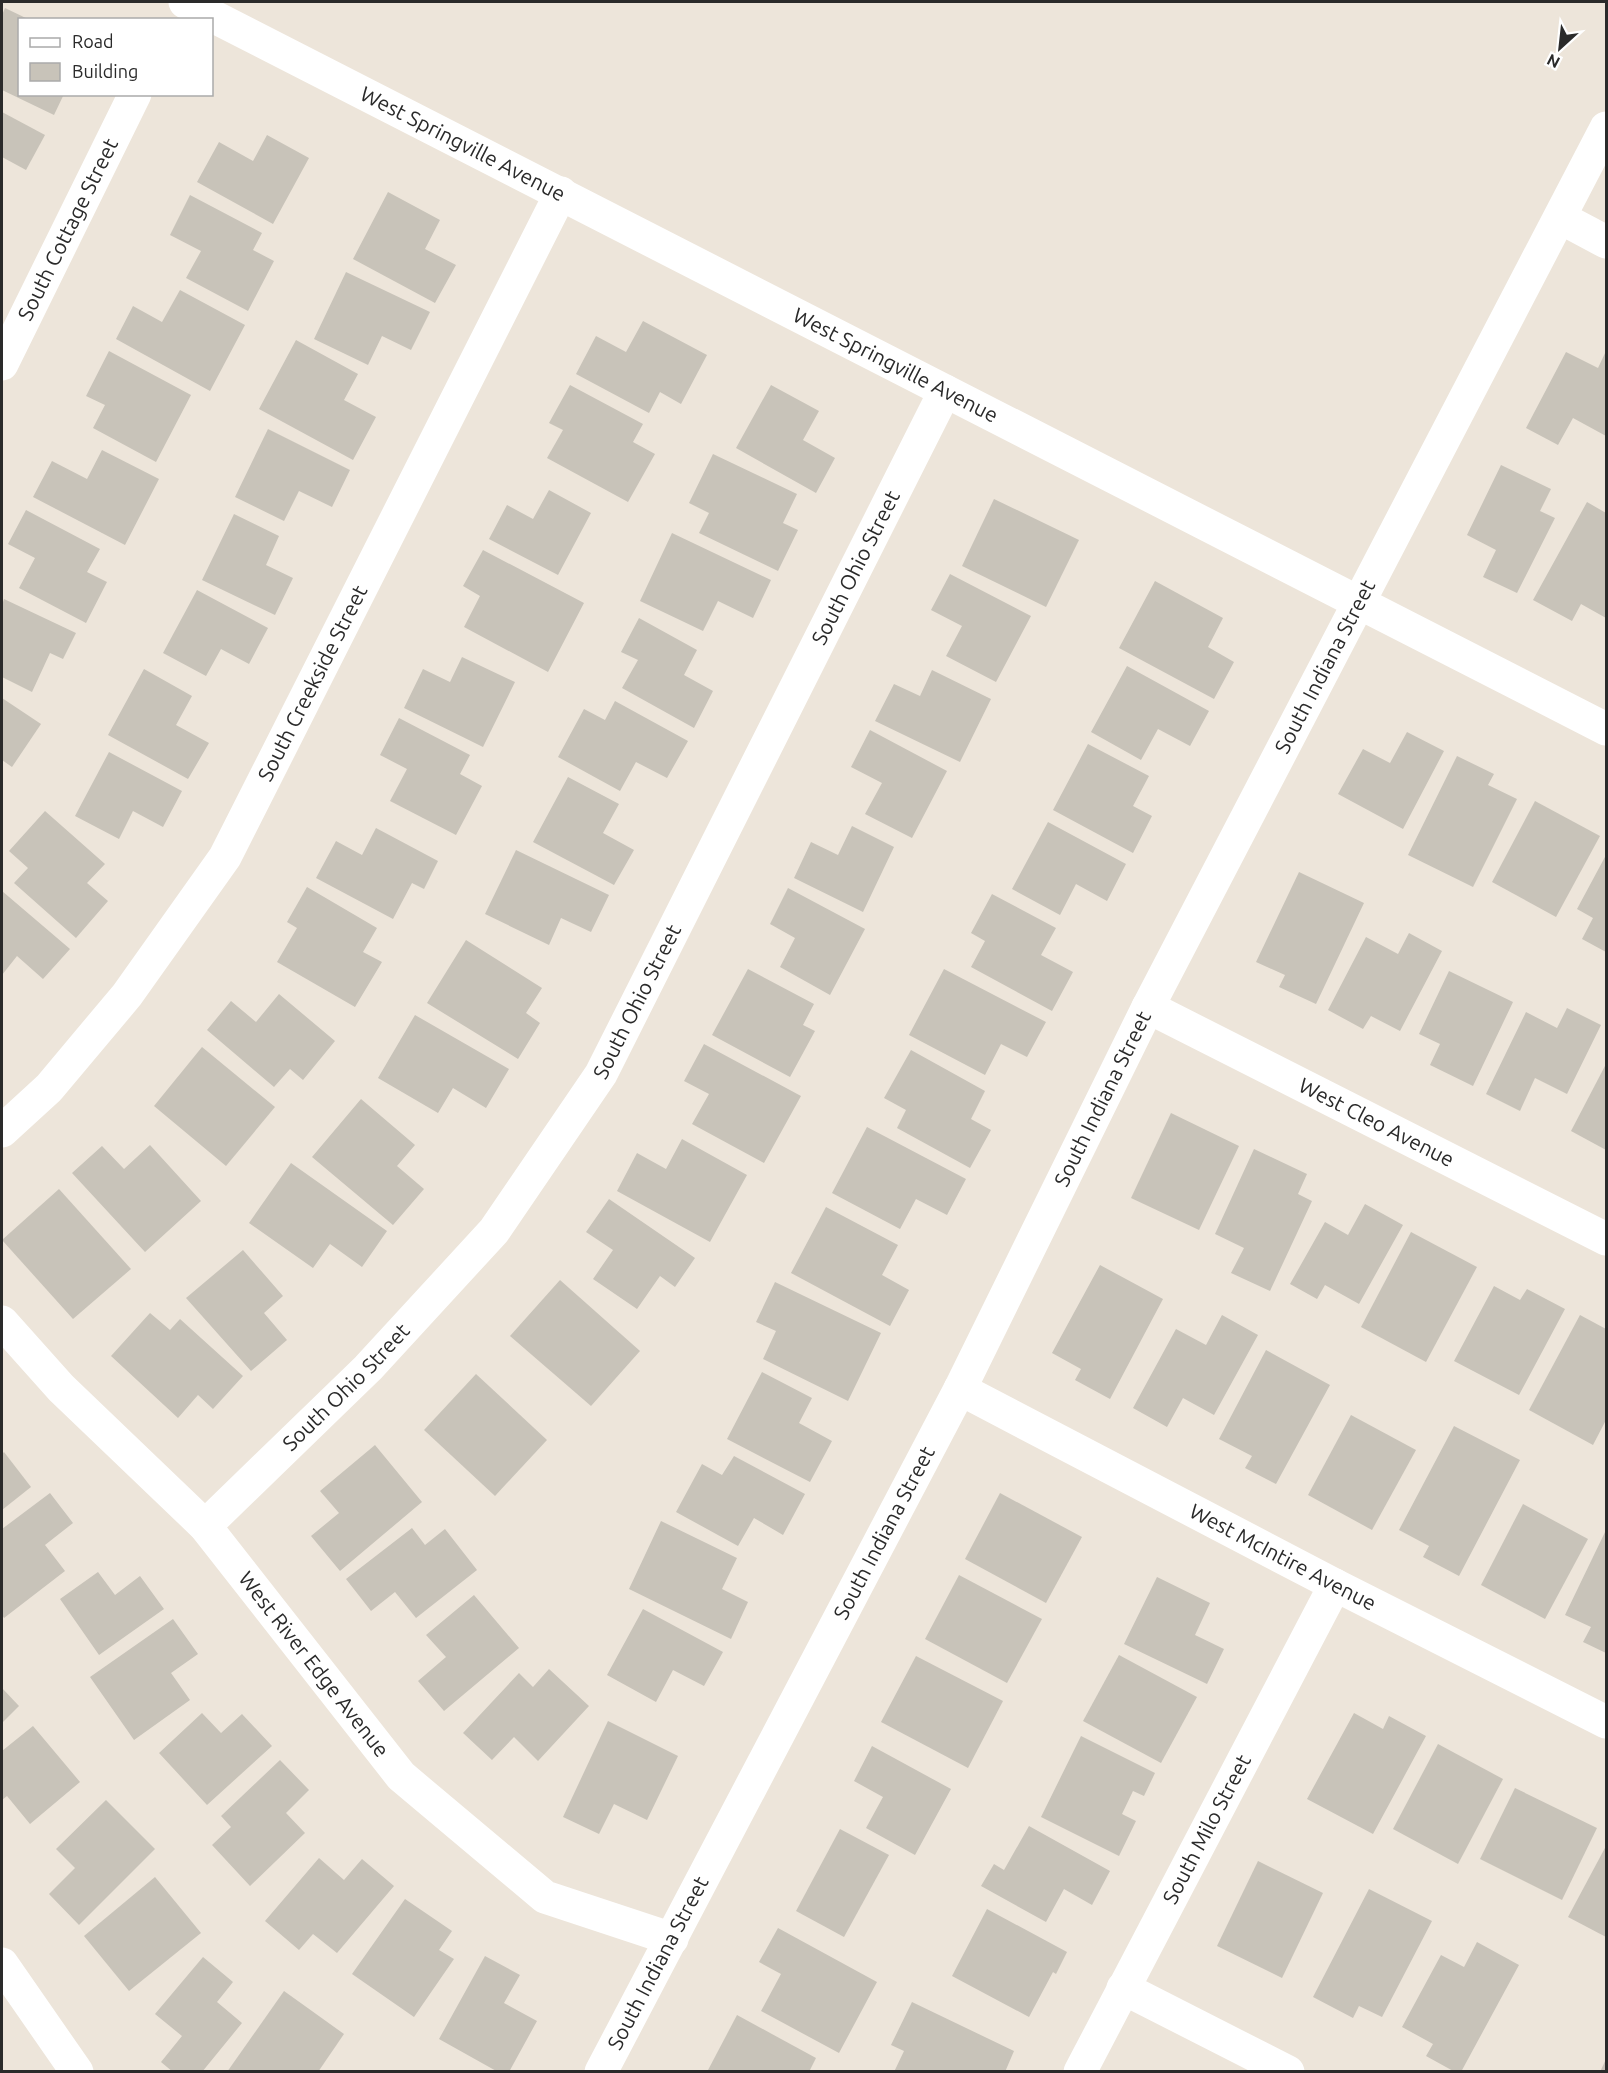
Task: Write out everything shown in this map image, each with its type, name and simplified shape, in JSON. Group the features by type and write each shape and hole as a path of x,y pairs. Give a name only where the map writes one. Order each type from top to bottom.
{"street":[{"path":"174,18 184,2"},
{"name":"West Springville Avenue","path":"184,2 1606,729"},
{"name":"South Cottage Street","path":"2,363 134,96"},
{"name":"South Indiana Street","path":"601,2072 960,1389 1148,1007 1606,128"},
{"name":"South Creekside Street","path":"2,1131 49,1088 127,995 225,857 561,193"},
{"path":"1561,218 1606,242"},
{"name":"South Ohio Street","path":"205,1526 368,1368 494,1231 601,1074 945,391"},
{"name":"West Cleo Avenue","path":"1148,1007 1606,1239"},
{"name":"West River Edge Avenue","path":"2,1322 61,1388 205,1526 402,1776 545,1897 672,1939"},
{"name":"West McIntire Avenue","path":"960,1389 1606,1722"},
{"name":"South Milo Street","path":"1080,2072 1335,1584"},
{"path":"2,1964 76,2072"},
{"path":"1123,1988 1288,2072"}],"building":[{"path":"5,8 26,18 18,18 18,96 63,96 54,115 2,90 2,15"},
{"path":"2,112 45,135 26,170 2,157"},
{"path":"267,135 309,158 273,224 197,182 219,142 253,161"},
{"path":"388,192 440,220 425,249 456,265 435,303 353,259"},
{"path":"190,195 262,233 253,250 274,261 248,311 186,278 201,251 170,235"},
{"path":"346,272 430,312 411,350 382,336 368,365 314,339"},
{"path":"180,290 245,325 210,391 116,339 133,306 162,322"},
{"path":"643,321 707,355 681,404 660,392 649,413 576,374 596,336 626,352"},
{"path":"296,340 358,374 344,400 376,417 353,460 259,409"},
{"path":"109,351 191,395 156,462 93,428 105,405 86,396"},
{"path":"1606,351 1606,436 1573,418 1558,445 1526,428 1566,352 1598,368"},
{"path":"570,385 643,424 633,442 655,454 628,502 547,458 563,430 549,423"},
{"path":"771,385 819,411 803,440 835,458 816,493 736,448"},
{"path":"268,429 350,470 332,507 299,491 284,521 235,497"},
{"path":"102,450 159,479 125,545 33,497 52,461 87,479"},
{"path":"713,454 797,494 783,523 798,530 778,571 699,533 709,513 689,503"},
{"path":"1501,465 1551,489 1540,511 1555,518 1517,593 1483,577 1496,550 1467,535"},
{"path":"549,490 591,513 558,575 489,539 507,505 533,519"},
{"path":"994,499 1079,540 1046,607 962,566"},
{"path":"1587,502 1606,513 1606,618 1581,604 1572,621 1533,600"},
{"path":"26,510 100,549 87,572 107,582 86,623 19,588 35,558 8,544"},
{"path":"234,514 279,536 266,565 293,578 275,615 202,580"},
{"path":"672,533 771,580 753,618 718,601 703,631 640,601"},
{"path":"483,550 584,603 548,672 464,627 480,596 463,586"},
{"path":"950,574 1031,616 996,682 946,656 962,626 931,610"},
{"path":"1155,581 1223,618 1208,647 1234,662 1214,699 1119,648"},
{"path":"197,590 268,628 249,664 221,649 206,676 163,653"},
{"path":"4,599 76,633 63,659 50,653 32,692 2,677 2,605"},
{"path":"639,618 697,650 684,675 713,691 694,728 622,688 638,660 621,652"},
{"path":"462,657 515,682 483,747 404,708 423,669 450,682"},
{"path":"1127,666 1209,711 1190,746 1158,729 1141,760 1091,732"},
{"path":"144,669 192,696 176,725 209,743 188,779 108,735"},
{"path":"932,670 991,699 960,762 875,721 894,684 920,696"},
{"path":"2,698 41,724 12,767 2,760"},
{"path":"615,701 688,741 667,778 636,762 620,791 558,757 584,709 605,720"},
{"path":"399,718 470,755 460,774 482,786 456,835 390,801 407,769 380,755"},
{"path":"870,730 947,771 912,838 865,814 882,783 851,767"},
{"path":"1407,732 1444,751 1403,829 1338,794 1363,749 1390,763"},
{"path":"1088,744 1149,776 1133,806 1152,816 1133,853 1053,810"},
{"path":"109,752 182,791 163,827 133,811 119,839 75,816"},
{"path":"1457,756 1494,774 1488,785 1517,799 1473,887 1408,855"},
{"path":"568,777 619,804 603,833 634,850 614,885 533,842"},
{"path":"1535,801 1600,836 1556,917 1492,882"},
{"path":"45,811 105,864 87,883 108,901 76,938 14,883 28,868 9,851"},
{"path":"1048,822 1126,864 1107,901 1076,884 1060,915 1012,889"},
{"path":"852,826 894,847 863,912 794,878 811,842 838,855"},
{"path":"376,828 438,861 424,889 412,883 393,919 316,878 336,841 362,855"},
{"path":"516,850 609,895 591,932 561,918 549,945 485,914"},
{"path":"1606,855 1606,952 1582,939 1593,918 1577,909"},
{"path":"1299,872 1364,903 1316,1004 1279,987 1285,975 1256,962"},
{"path":"307,887 377,928 363,952 382,962 355,1007 277,962 297,928 287,922"},
{"path":"788,888 865,929 830,995 780,967 795,938 770,924"},
{"path":"2,891 70,949 43,979 17,956 2,975"},
{"path":"992,894 1056,928 1041,955 1073,972 1052,1011 971,967 985,941 971,933"},
{"path":"1409,933 1442,951 1400,1031 1371,1016 1363,1029 1328,1010 1366,937 1398,954"},
{"path":"466,940 542,988 526,1013 540,1023 518,1059 427,1003"},
{"path":"748,969 814,1004 803,1025 815,1031 790,1077 712,1035"},
{"path":"944,969 1046,1022 1027,1057 1001,1044 985,1075 909,1035"},
{"path":"1449,971 1513,1002 1473,1086 1430,1065 1440,1044 1419,1034"},
{"path":"279,994 335,1041 303,1080 290,1069 274,1087 207,1030 231,1001 256,1022"},
{"path":"1567,1008 1601,1025 1567,1094 1535,1078 1520,1111 1486,1094 1526,1012 1557,1028"},
{"path":"415,1015 509,1069 486,1108 453,1088 438,1113 378,1078"},
{"path":"704,1044 801,1096 764,1163 692,1124 709,1094 684,1081"},
{"path":"202,1047 275,1107 226,1166 154,1106"},
{"path":"911,1050 985,1091 971,1119 991,1130 970,1168 897,1128 906,1110 884,1098"},
{"path":"1606,1064 1606,1150 1571,1131"},
{"path":"361,1099 415,1145 397,1166 424,1189 393,1225 312,1157"},
{"path":"1171,1113 1239,1146 1199,1230 1131,1198"},
{"path":"867,1127 966,1179 947,1215 916,1199 900,1229 832,1193"},
{"path":"682,1139 747,1175 710,1242 617,1191 637,1153 666,1169"},
{"path":"150,1145 201,1201 145,1252 72,1173 102,1146 124,1169"},
{"path":"1254,1149 1307,1174 1298,1194 1312,1201 1270,1291 1231,1273 1244,1248 1215,1234"},
{"path":"291,1163 387,1231 362,1267 330,1244 313,1268 249,1223"},
{"path":"59,1189 131,1269 73,1319 2,1240"},
{"path":"609,1199 695,1258 675,1287 660,1276 637,1309 593,1279 613,1250 586,1232"},
{"path":"1365,1204 1403,1225 1359,1304 1325,1285 1317,1299 1290,1284 1325,1222 1348,1235"},
{"path":"826,1207 898,1245 882,1275 909,1290 890,1326 791,1273"},
{"path":"1411,1232 1477,1267 1426,1362 1361,1327"},
{"path":"243,1250 283,1296 264,1313 287,1340 251,1371 186,1298"},
{"path":"1100,1265 1163,1299 1110,1399 1075,1380 1081,1369 1052,1353"},
{"path":"560,1280 640,1351 591,1406 510,1336"},
{"path":"775,1282 881,1333 848,1401 763,1359 776,1331 756,1322"},
{"path":"1494,1286 1520,1300 1527,1289 1565,1309 1519,1395 1454,1361"},
{"path":"150,1313 170,1330 180,1319 243,1376 213,1409 198,1395 178,1418 111,1356"},
{"path":"1222,1315 1258,1335 1214,1415 1183,1398 1167,1427 1133,1408 1176,1329 1206,1345"},
{"path":"1580,1315 1606,1329 1606,1420 1593,1445 1529,1410"},
{"path":"1266,1350 1330,1385 1276,1484 1245,1468 1252,1456 1219,1439"},
{"path":"762,1372 812,1398 799,1423 832,1441 810,1482 727,1439"},
{"path":"476,1374 547,1440 495,1496 424,1430"},
{"path":"1351,1415 1416,1450 1372,1530 1308,1495"},
{"path":"1454,1426 1520,1460 1459,1576 1423,1557 1429,1546 1399,1530"},
{"path":"375,1445 422,1502 340,1571 311,1536 339,1513 320,1491"},
{"path":"4,1452 31,1487 2,1510 2,1454"},
{"path":"734,1456 805,1494 783,1535 754,1518 738,1546 676,1512 702,1464 722,1475"},
{"path":"50,1493 73,1523 45,1545 65,1571 4,1618 2,1615 2,1529"},
{"path":"1000,1493 1082,1537 1046,1603 965,1559"},
{"path":"1523,1504 1588,1539 1545,1619 1481,1585"},
{"path":"661,1521 737,1558 722,1589 748,1602 731,1639 629,1589"},
{"path":"412,1528 425,1545 445,1529 477,1570 416,1618 395,1592 371,1611 346,1579"},
{"path":"1606,1530 1606,1653 1583,1642 1591,1627 1565,1615"},
{"path":"98,1572 115,1595 140,1576 164,1609 99,1655 60,1599"},
{"path":"959,1575 1042,1619 1007,1683 925,1639"},
{"path":"1157,1577 1210,1603 1195,1635 1224,1649 1207,1684 1124,1644"},
{"path":"474,1595 519,1648 444,1711 418,1681 446,1657 426,1635"},
{"path":"643,1609 723,1652 704,1686 673,1670 656,1702 607,1675"},
{"path":"173,1619 198,1654 171,1673 190,1700 134,1740 90,1677"},
{"path":"1119,1655 1197,1697 1161,1763 1083,1721"},
{"path":"916,1656 1003,1701 968,1768 881,1722"},
{"path":"549,1669 589,1706 538,1761 514,1737 492,1760 463,1733 519,1673 533,1687"},
{"path":"2,1688 19,1706 2,1723"},
{"path":"202,1713 221,1733 242,1714 272,1746 207,1805 159,1753"},
{"path":"1354,1713 1383,1729 1389,1716 1426,1736 1373,1834 1307,1799"},
{"path":"608,1721 678,1756 647,1820 614,1804 599,1834 563,1817"},
{"path":"33,1726 80,1782 30,1824 7,1796 2,1800 2,1751"},
{"path":"1081,1736 1155,1773 1144,1796 1133,1791 1122,1814 1136,1821 1119,1856 1041,1817"},
{"path":"1438,1744 1503,1779 1458,1864 1393,1829"},
{"path":"872,1746 951,1789 915,1855 866,1828 883,1797 854,1781"},
{"path":"280,1760 309,1790 286,1813 305,1833 250,1886 212,1845 231,1827 221,1816"},
{"path":"1515,1788 1597,1828 1562,1900 1480,1859"},
{"path":"106,1800 155,1849 79,1925 49,1894 75,1868 56,1849"},
{"path":"1029,1826 1110,1871 1092,1905 1064,1889 1046,1922 981,1886 994,1864 1004,1870"},
{"path":"840,1829 889,1855 844,1937 796,1911"},
{"path":"1606,1846 1606,1937 1568,1917"},
{"path":"319,1858 344,1880 362,1859 394,1886 337,1953 313,1934 299,1950 265,1921"},
{"path":"1258,1861 1323,1893 1282,1978 1217,1946"},
{"path":"155,1877 201,1933 129,1991 84,1936"},
{"path":"1369,1889 1432,1921 1382,2017 1359,2006 1353,2018 1313,1997"},
{"path":"405,1899 452,1931 439,1950 454,1959 414,2017 352,1974"},
{"path":"987,1909 1067,1952 1056,1974 1053,1972 1029,2017 952,1976"},
{"path":"778,1928 877,1982 839,2053 761,2011 781,1974 759,1962"},
{"path":"1477,1942 1519,1965 1461,2072 1455,2072 1426,2056 1433,2044 1402,2027 1441,1955 1464,1967"},
{"path":"485,1956 520,1975 504,2003 537,2021 509,2072 498,2072 439,2039"},
{"path":"203,1957 233,1982 217,2002 242,2023 202,2072 173,2072 161,2062 182,2036 155,2014"},
{"path":"284,1991 344,2034 318,2072 227,2072"},
{"path":"912,2002 1014,2051 1005,2072 894,2072 904,2051 891,2045"},
{"path":"737,2015 816,2058 809,2072 707,2072"},
{"path":"1606,2059 1606,2072 1600,2072"}]}
